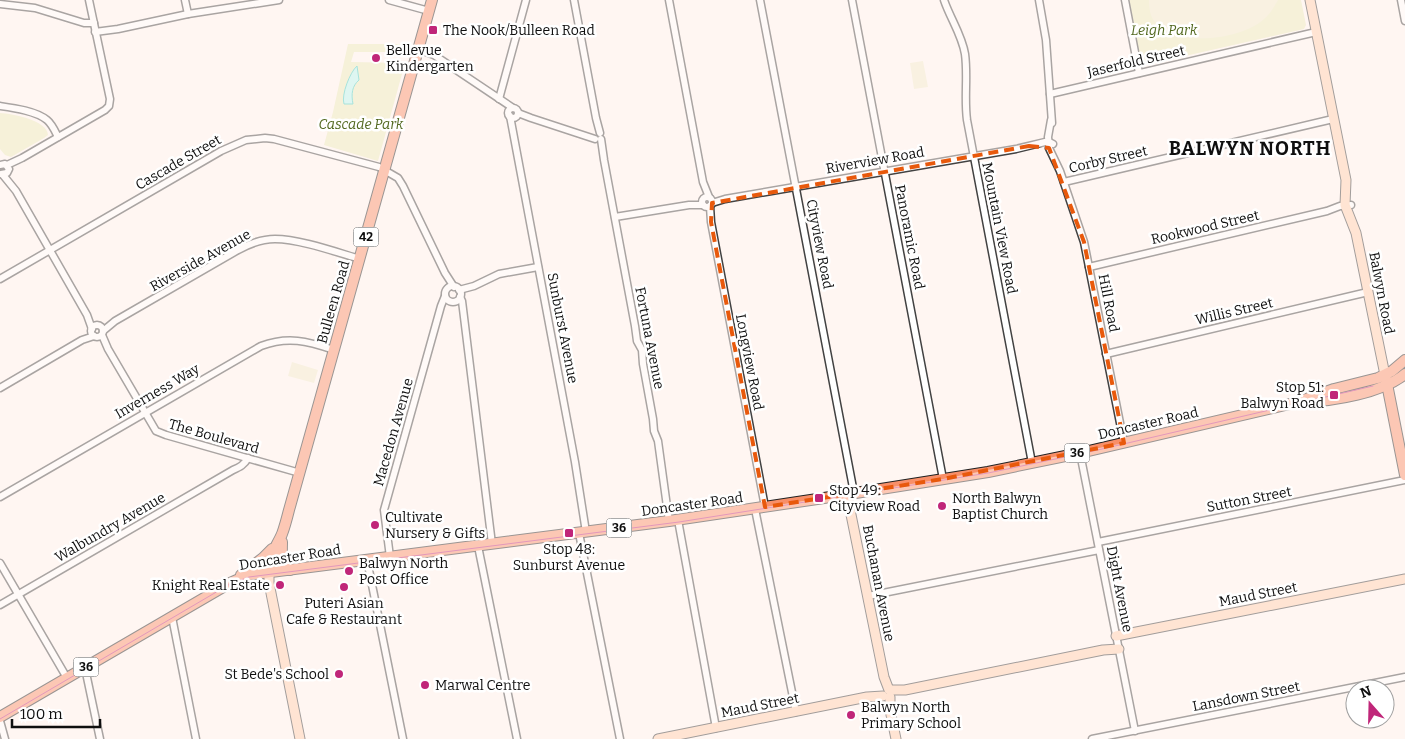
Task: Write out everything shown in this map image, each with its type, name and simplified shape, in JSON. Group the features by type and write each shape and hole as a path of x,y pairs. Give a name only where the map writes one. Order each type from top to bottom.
{"main road":[{"name":"Bulleen Road","path":"269,572 270,559 283,534 432,0"},
{"name":"Doncaster Road","path":"1386,380 1393,370 1405,360"},
{"name":"Doncaster Road","path":"0,717 230,583 248,575 674,521 943,479 1080,453 1298,402 1335,399 1405,374"},
{"name":"Balwyn Road","path":"1386,380 1405,475"},
{"path":"283,534 282,560 290,570"},
{"path":"230,583 264,557 283,534"}],"street":[{"path":"4,168 109,106 110,99 89,0"},
{"path":"184,0 188,14"},
{"path":"96,34 188,14 279,0"},
{"path":"389,0 429,11"},
{"path":"499,99 526,0"},
{"name":"Fortuna Avenue","path":"574,0 637,341 642,350 654,433 658,441 716,728"},
{"name":"Longview Road","path":"669,0 711,222 796,712"},
{"name":"Cityview Road","path":"760,0 796,186 851,494"},
{"name":"Panoramic Road","path":"852,0 943,479"},
{"name":"Mountain View Road","path":"944,0 965,55 965,105 1032,463"},
{"name":"Hill Road","path":"1040,0 1046,34 1053,127 1050,145 1058,159 1060,171 1084,242 1124,443"},
{"path":"1125,0 1139,73"},
{"name":"Balwyn Road","path":"1310,0 1346,180 1351,192 1347,206 1356,218 1356,233 1386,380"},
{"path":"1401,0 1405,21"},
{"path":"0,4 35,8 84,23 94,23"},
{"name":"Jaserfold Street","path":"1050,94 1316,32"},
{"path":"418,49 434,55 499,99 513,113 580,134 598,137"},
{"path":"0,106 22,110 44,118 50,123 58,137"},
{"name":"Sunburst Avenue","path":"513,113 513,130 575,462 582,532 620,739"},
{"name":"Corby Street","path":"1064,182 1334,119"},
{"name":"Cascade Street","path":"0,279 221,151 246,140 265,138 284,140 377,167 384,171"},
{"name":"Riverview Road","path":"615,217 1029,146 1050,145"},
{"name":"The Boulevard","path":"4,168 153,428 160,433 300,473"},
{"name":"Macedon Avenue","path":"384,171 398,178 401,182 445,273 458,294"},
{"name":"Rookwood Street","path":"1089,267 1347,206"},
{"name":"Riverside Avenue","path":"0,388 238,250 256,242 274,238 292,240 360,259"},
{"path":"492,544 462,301 458,294 450,287 447,296 453,302 458,294 500,274 538,266"},
{"name":"Macedon Avenue","path":"390,557 384,510 438,315 447,296 445,273"},
{"name":"Willis Street","path":"1106,354 1368,292"},
{"name":"Inverness Way","path":"0,497 252,350 278,340 297,340 334,350"},
{"name":"Dight Avenue","path":"1080,453 1117,643 1132,731 1130,739"},
{"path":"233,470 238,455"},
{"name":"Walbundry Avenue","path":"0,605 243,465 248,458"},
{"name":"Sutton Street","path":"1098,542 1405,480"},
{"name":"Buchanan Avenue","path":"851,494 868,596 896,739"},
{"path":"478,546 517,739"},
{"path":"868,596 1099,550"},
{"path":"367,560 403,739"},
{"path":"0,563 67,678"},
{"path":"269,572 269,583 300,739"},
{"name":"Maud Street","path":"658,739 1103,650 1117,643 1405,579"},
{"path":"172,617 196,739"},
{"path":"85,668 100,739"},
{"name":"Lansdown Street","path":"1092,739 1405,677"},
{"path":"0,721 5,739"}],"highlighted area":[{"path":"1029,146 1049,148 1084,242 1124,443 943,479 765,507 711,222 712,203"}],"green space":[{"name":"Leigh Park","path":"1128,0 1301,0 1306,25 1304,29 1141,66"},
{"name":"Cascade Park","path":"348,44 410,44 408,52 354,52 351,62 405,63 378,161 324,145"},
{"path":"0,113 21,116 36,122 42,125 48,135 11,157 5,155 0,149"}],"shaded area":[{"path":"1149,0 1278,0 1268,15 1254,26 1225,36 1193,38 1165,30 1155,22 1152,17"},
{"path":"923,61 928,87 914,89 910,63"},
{"path":"292,362 318,370 314,383 288,376"}],"water":[{"path":"357,66 359,80 353,90 353,104 344,104 343,100 347,84"}],"tram line":[{"path":"0,719 230,584 249,577 679,522 988,473 1089,452 1373,386"}],"place":[{"name":"The Nook/Bulleen Road","path":"433,30"},
{"name":"Bellevue Kindergarten","path":"376,58"},
{"name":"Stop 51: Balwyn Road","path":"1334,395"},
{"name":"Stop 49: Cityview Road","path":"819,498"},
{"name":"North Balwyn Baptist Church","path":"942,506"},
{"name":"Cultivate Nursery & Gifts","path":"375,525"},
{"name":"Stop 48: Sunburst Avenue","path":"569,533"},
{"name":"Balwyn North Post Office","path":"349,571"},
{"name":"Knight Real Estate","path":"280,585"},
{"name":"Puteri Asian Cafe & Restaurant","path":"344,587"},
{"name":"St Bede's School","path":"339,674"},
{"name":"Marwal Centre","path":"425,685"},
{"name":"Balwyn North Primary School","path":"851,715"}],"district":[{"name":"BALWYN NORTH","path":"1250,148"}]}
